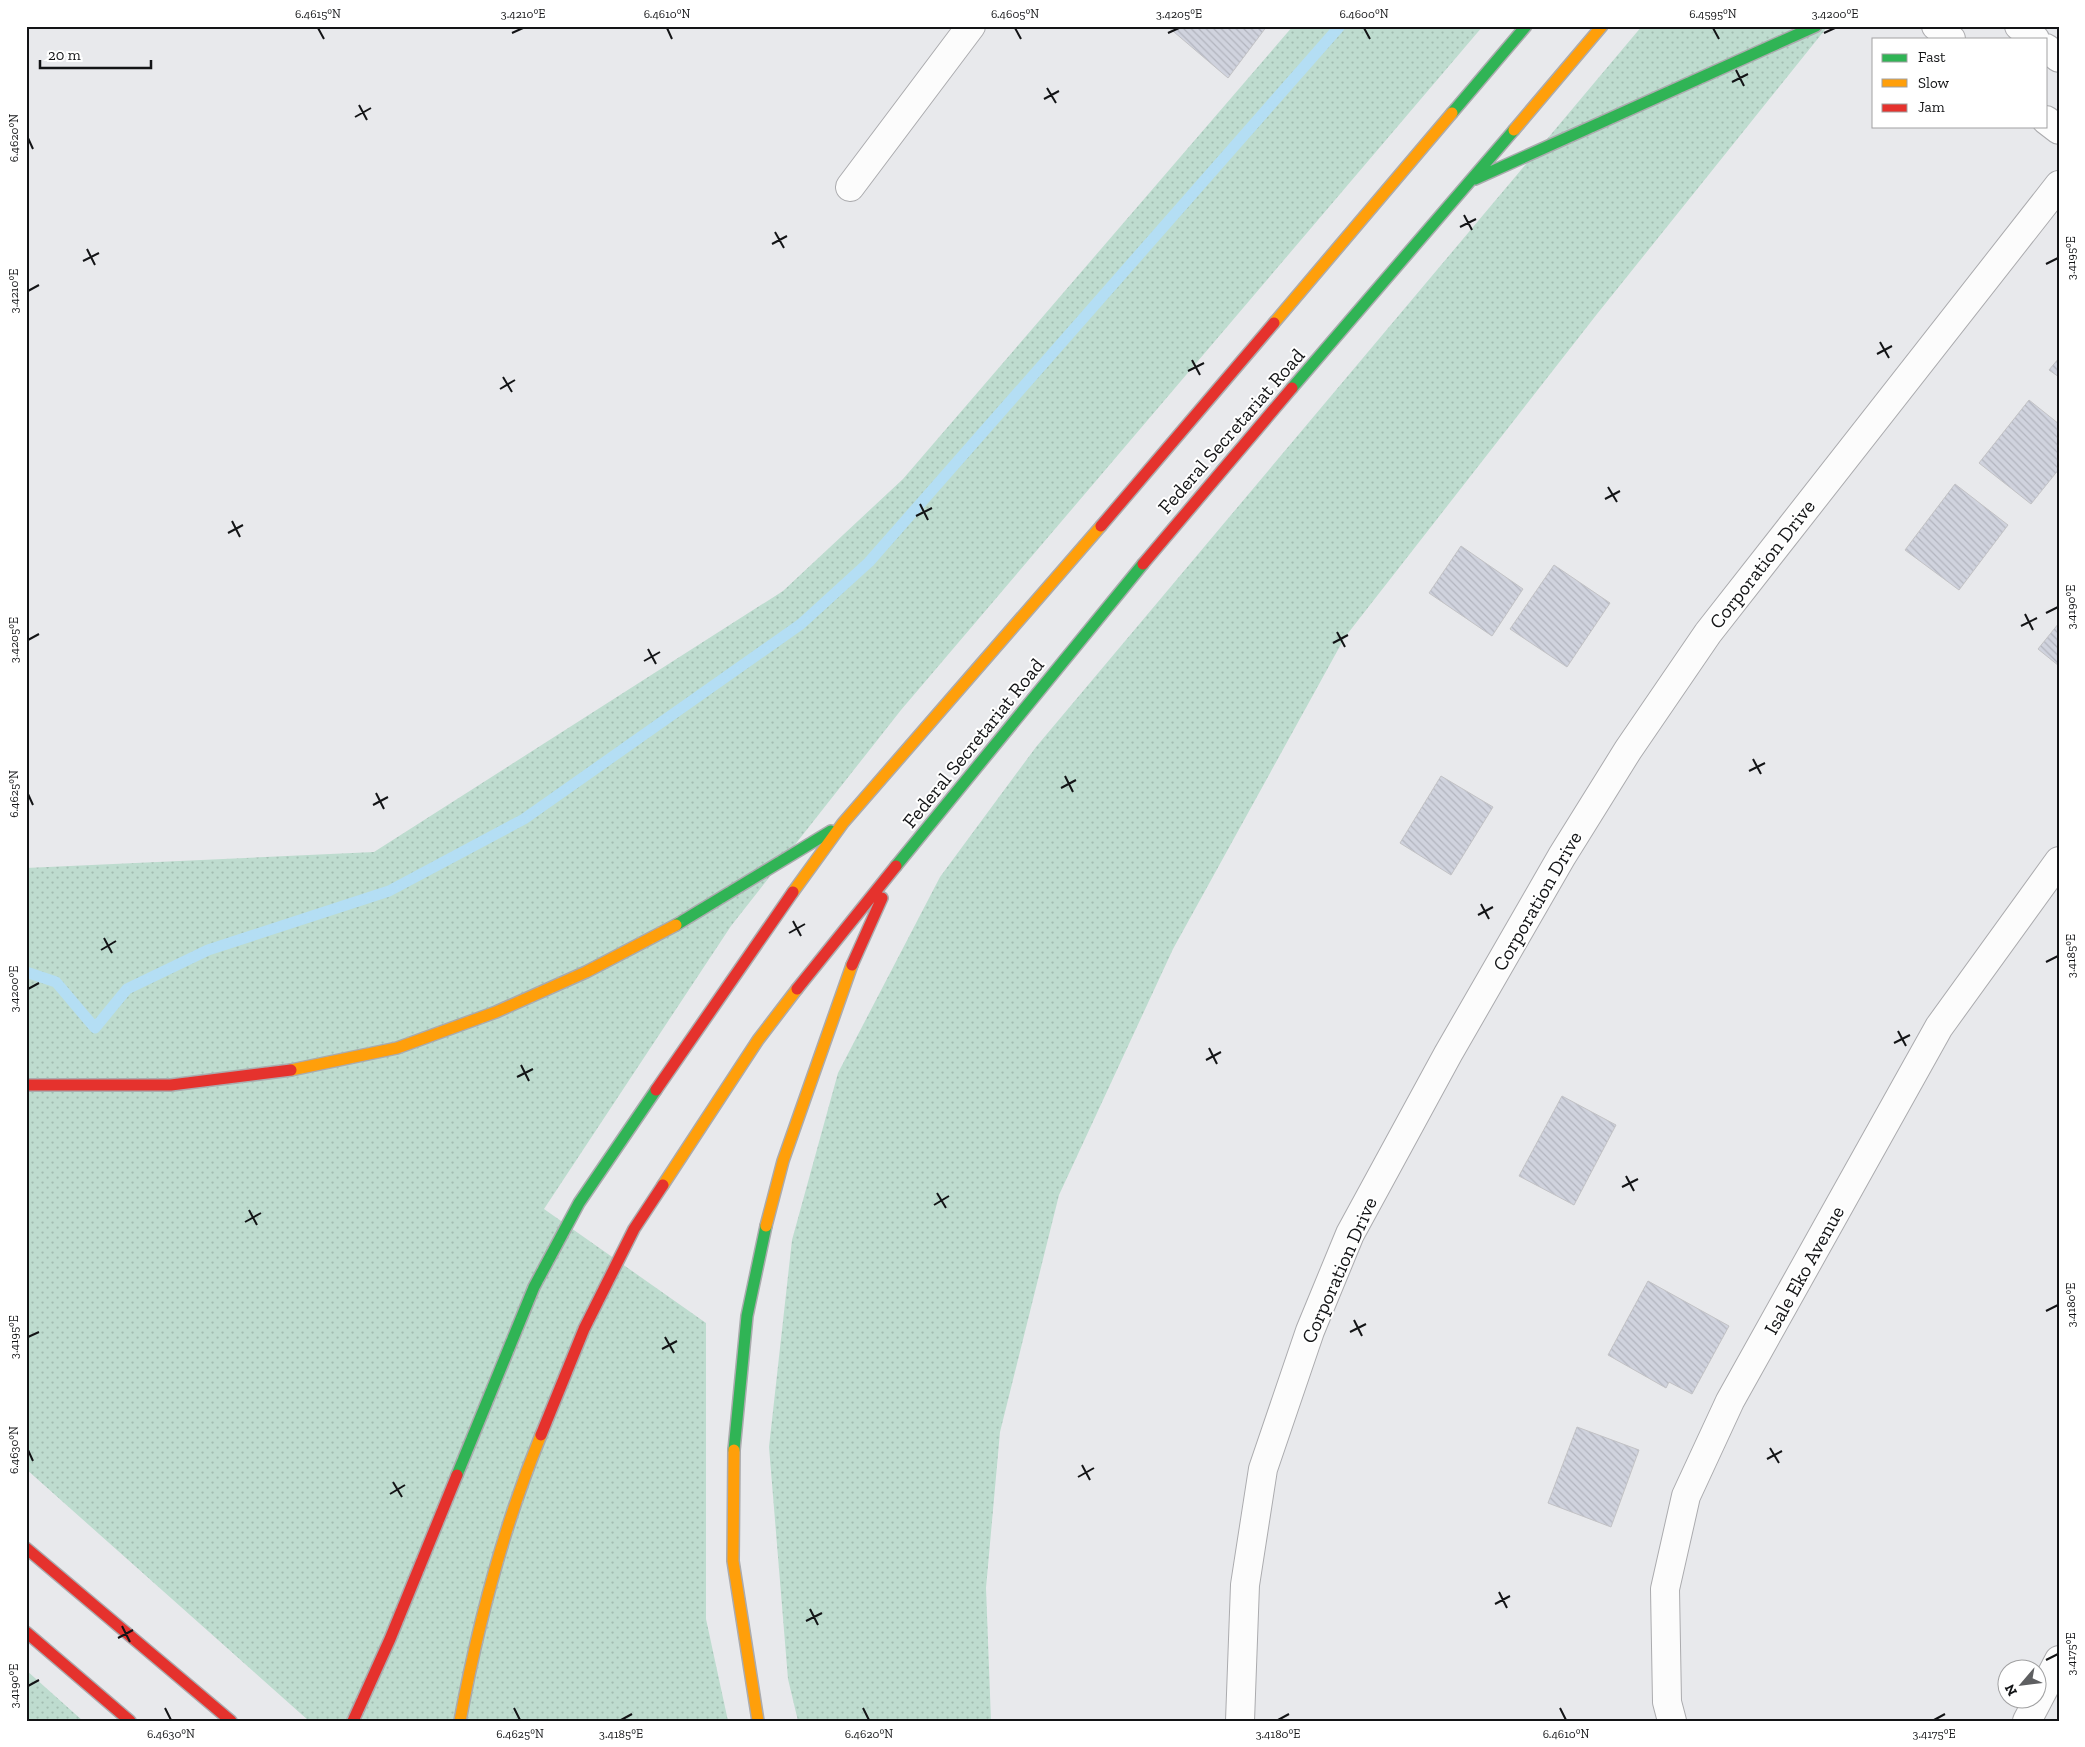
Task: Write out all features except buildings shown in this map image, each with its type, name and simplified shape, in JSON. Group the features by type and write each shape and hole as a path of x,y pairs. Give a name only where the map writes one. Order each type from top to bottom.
{"main road":[{"name":"Federal Secretariat Road","path":"844,823 1122,502 1526,26"},
{"name":"Federal Secretariat Road","path":"460,1721 469,1671 498,1552 539,1440 584,1329 634,1229 758,1040 820,959 1160,543 1602,26"},
{"path":"1469,182 1816,26"},
{"path":"26,1085 170,1085 282,1072 397,1048 496,1012 586,972 665,932 844,823"},
{"path":"353,1721 390,1639 534,1287 579,1203 769,926 844,823"},
{"path":"758,1721 733,1561 733,1464 747,1316 763,1239 783,1161 846,978 896,866"},
{"path":"26,1548 231,1721"},
{"path":"26,1632 130,1721"},
{"path":"87,1685 112,1721"}],"street":[{"path":"850,187 971,26"},
{"path":"1936,26 1949,38"},
{"path":"2019,26 2034,38"},
{"path":"2048,50 2059,58"},
{"path":"2048,122 2059,130"},
{"name":"Corporation Drive","path":"1240,1721 1245,1585 1263,1468 1310,1331 1350,1234 1473,1011 1562,856 1628,750 1708,633 2059,185"},
{"name":"Isale Eko Avenue","path":"1672,1721 1667,1702 1665,1589 1686,1496 1730,1401 1939,1027 2059,861"},
{"path":"2027,1721 2055,1676"}],"green space":[{"path":"1293,26 1483,26 901,710 731,926 544,1209 706,1323 706,1619 728,1721 309,1721 26,1469 26,868 374,852 783,591 903,479"},
{"path":"1642,26 1828,26 1597,314 1345,637 1173,949 1059,1195 1000,1432 986,1588 991,1721 798,1721 788,1679 769,1447 792,1240 838,1073 940,877 1036,747"},
{"path":"26,1670 83,1721 26,1721"}],"waterway":[{"path":"26,972 56,982 95,1028 127,989 208,950 389,891 524,819 801,624 869,562 1340,26"}],"traffic: fast":[{"path":"1452,113 1526,26"},
{"path":"1475,179 1816,26"},
{"path":"1292,388 1514,130"},
{"path":"896,866 1143,564"},
{"path":"676,925 831,831"},
{"path":"457,1475 534,1287 579,1203 656,1090"},
{"path":"734,1450 747,1316 766,1226"}],"traffic: slow":[{"path":"1514,130 1602,26"},
{"path":"1274,323 1452,113"},
{"path":"843,823 1101,526"},
{"path":"793,892 843,823"},
{"path":"291,1070 397,1048 496,1012 586,972 676,925"},
{"path":"766,1226 783,1161 852,965"},
{"path":"663,1185 758,1040 797,989"},
{"path":"460,1721 475,1648 493,1576 515,1505 541,1435"},
{"path":"734,1450 733,1561 758,1721"}],"traffic: jam":[{"path":"1101,526 1274,323"},
{"path":"1143,564 1292,388"},
{"path":"797,989 896,866"},
{"path":"656,1090 793,892"},
{"path":"852,965 882,898"},
{"path":"26,1085 171,1085 291,1070"},
{"path":"541,1435 584,1329 634,1229 663,1185"},
{"path":"353,1721 390,1639 457,1475"},
{"path":"26,1548 231,1721"},
{"path":"26,1632 130,1721"}]}
